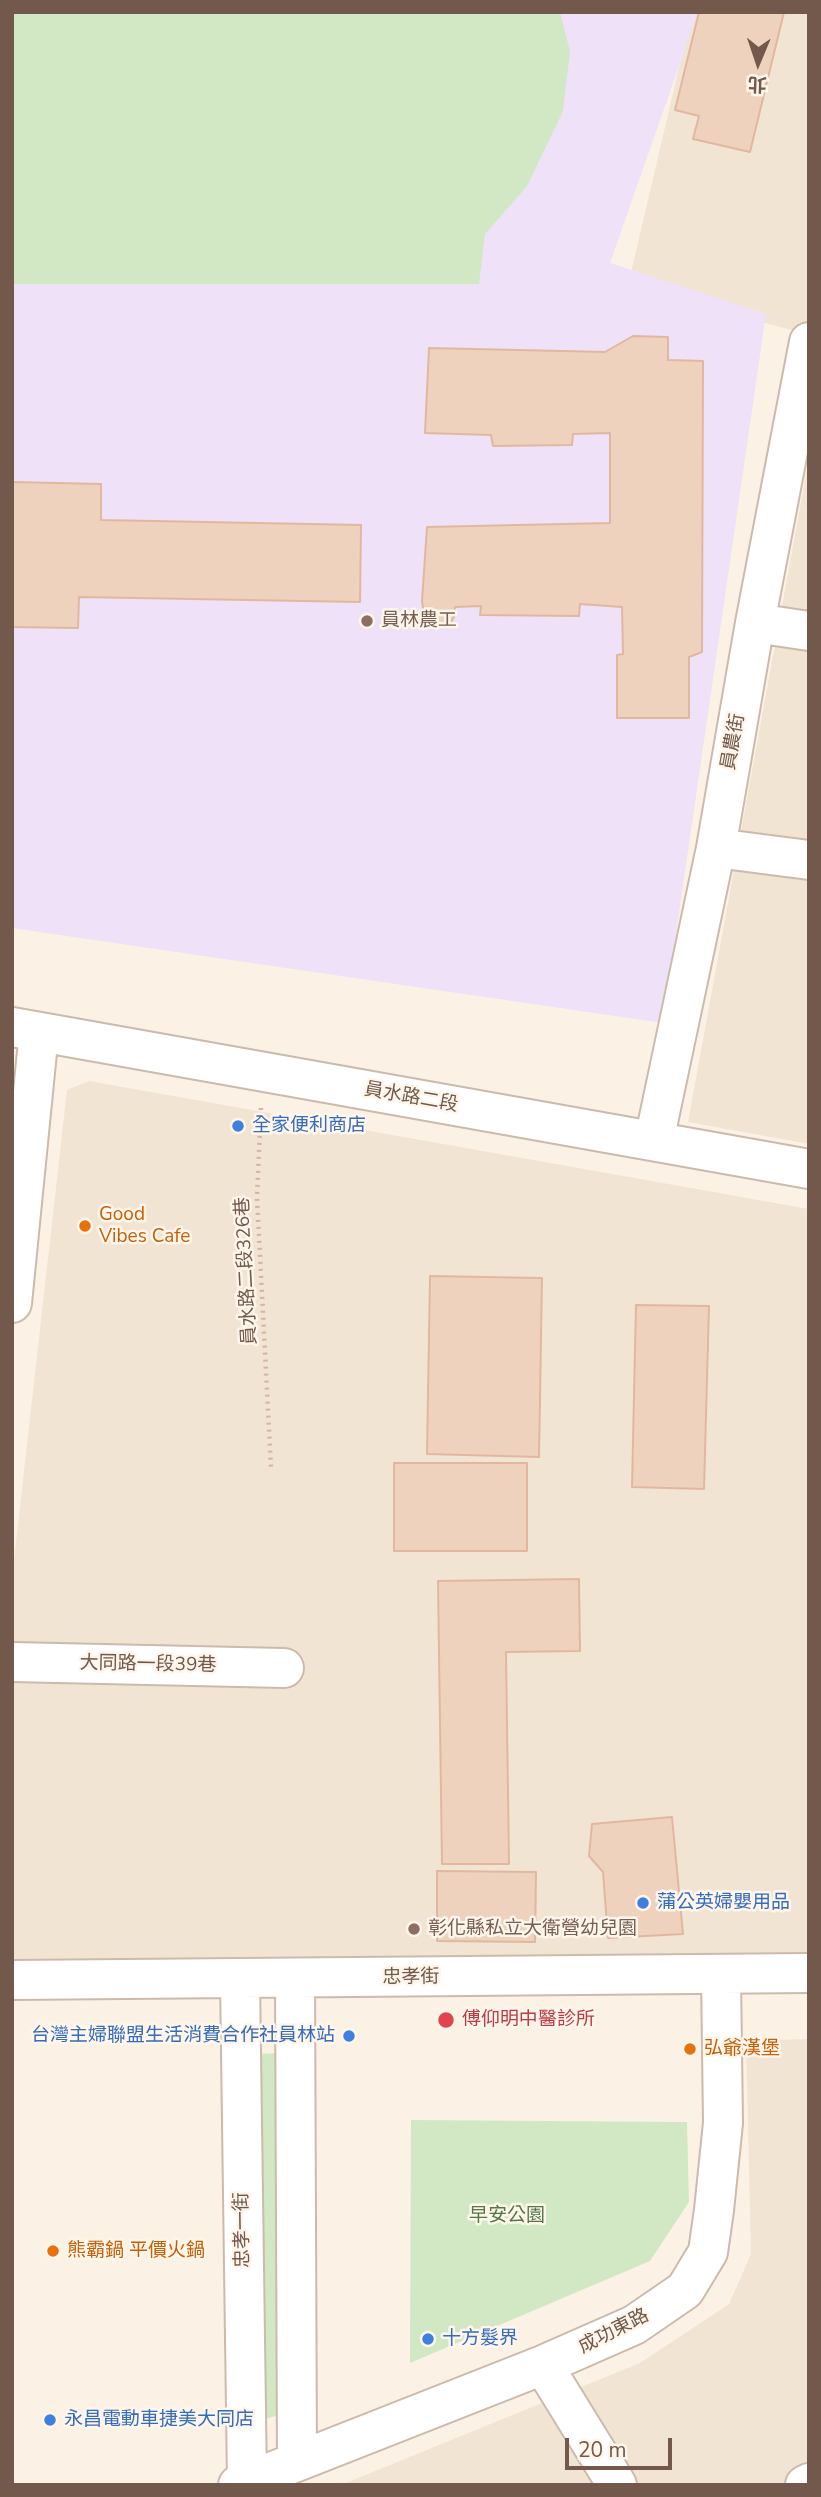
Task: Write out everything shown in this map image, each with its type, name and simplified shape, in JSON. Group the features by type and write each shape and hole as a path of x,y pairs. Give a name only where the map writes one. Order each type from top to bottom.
{"street":[{"name":"員農街","path":"654,1141 716,848 755,622 803,406 809,342"},
{"path":"755,622 809,631"},
{"path":"716,848 809,860"},
{"path":"12,1303 26,1030"},
{"name":"員水路二段","path":"26,1030 809,1169"},
{"name":"大同路一段39巷","path":"12,1662 284,1668"},
{"name":"忠孝街","path":"12,1980 809,1973"},
{"name":"成功東路","path":"242,2483 543,2365 634,2325 685,2290 708,2252 723,2123 721,1975"},
{"name":"忠孝一街","path":"240,1979 242,2483"},
{"path":"295,1979 298,2460"},
{"path":"543,2365 617,2485"}],"path":[{"name":"員水路二段326巷","path":"263,1072 257,1197 271,1468"}],"shaded area":[{"name":"員林農工","path":"12,12 698,12 610,263 766,314 663,1023 12,928"},
{"path":"692,12 809,12 809,335 628,285"},
{"path":"809,458 809,1144 688,1122"},
{"path":"89,1081 809,1209 809,1965 12,1976 12,1577 67,1090"},
{"path":"809,2039 809,2485 341,2485 640,2363 729,2304 751,2254 746,2041"}],"green space":[{"path":"12,12 560,12 570,52 563,111 527,186 485,234 479,284 12,284"},
{"path":"282,2053 285,2413 256,2422 252,2054"},
{"name":"早安公園","path":"411,2120 687,2122 689,2202 650,2261 410,2363"}],"building":[{"path":"699,12 784,12 750,152 693,139 699,116 675,110"},
{"path":"633,336 668,337 668,360 703,361 702,652 689,657 689,718 617,718 617,655 623,654 622,607 580,604 579,616 480,615 481,606 455,607 451,622 440,625 431,623 424,615 422,601 427,527 610,523 610,433 573,434 572,445 493,446 491,435 425,433 429,348 605,352"},
{"path":"12,482 101,484 101,520 361,525 360,602 79,597 78,628 12,627"},
{"path":"430,1276 542,1278 539,1457 427,1454"},
{"path":"636,1305 709,1306 704,1489 632,1487"},
{"path":"394,1463 527,1463 527,1551 394,1551"},
{"path":"579,1579 580,1651 506,1652 509,1864 442,1864 438,1581"},
{"name":"蒲公英婦嬰用品","path":"672,1817 683,1934 608,1938 603,1872 589,1856 592,1824"},
{"path":"437,1871 536,1872 535,1942 437,1941"}],"place":[{"name":"員林農工","path":"367,621"},
{"name":"全家便利商店","path":"238,1126"},
{"name":"Good Vibes Cafe","path":"85,1226"},
{"name":"蒲公英婦嬰用品","path":"643,1903"},
{"name":"彰化縣私立大衛營幼兒園","path":"414,1929"},
{"name":"傅仰明中醫診所","path":"446,2020"},
{"name":"台灣主婦聯盟生活消費合作社員林站","path":"349,2036"},
{"name":"弘爺漢堡","path":"690,2049"},
{"name":"熊霸鍋 平價火鍋","path":"53,2251"},
{"name":"十方髮界","path":"428,2339"},
{"name":"永昌電動車捷美大同店","path":"50,2420"}]}
